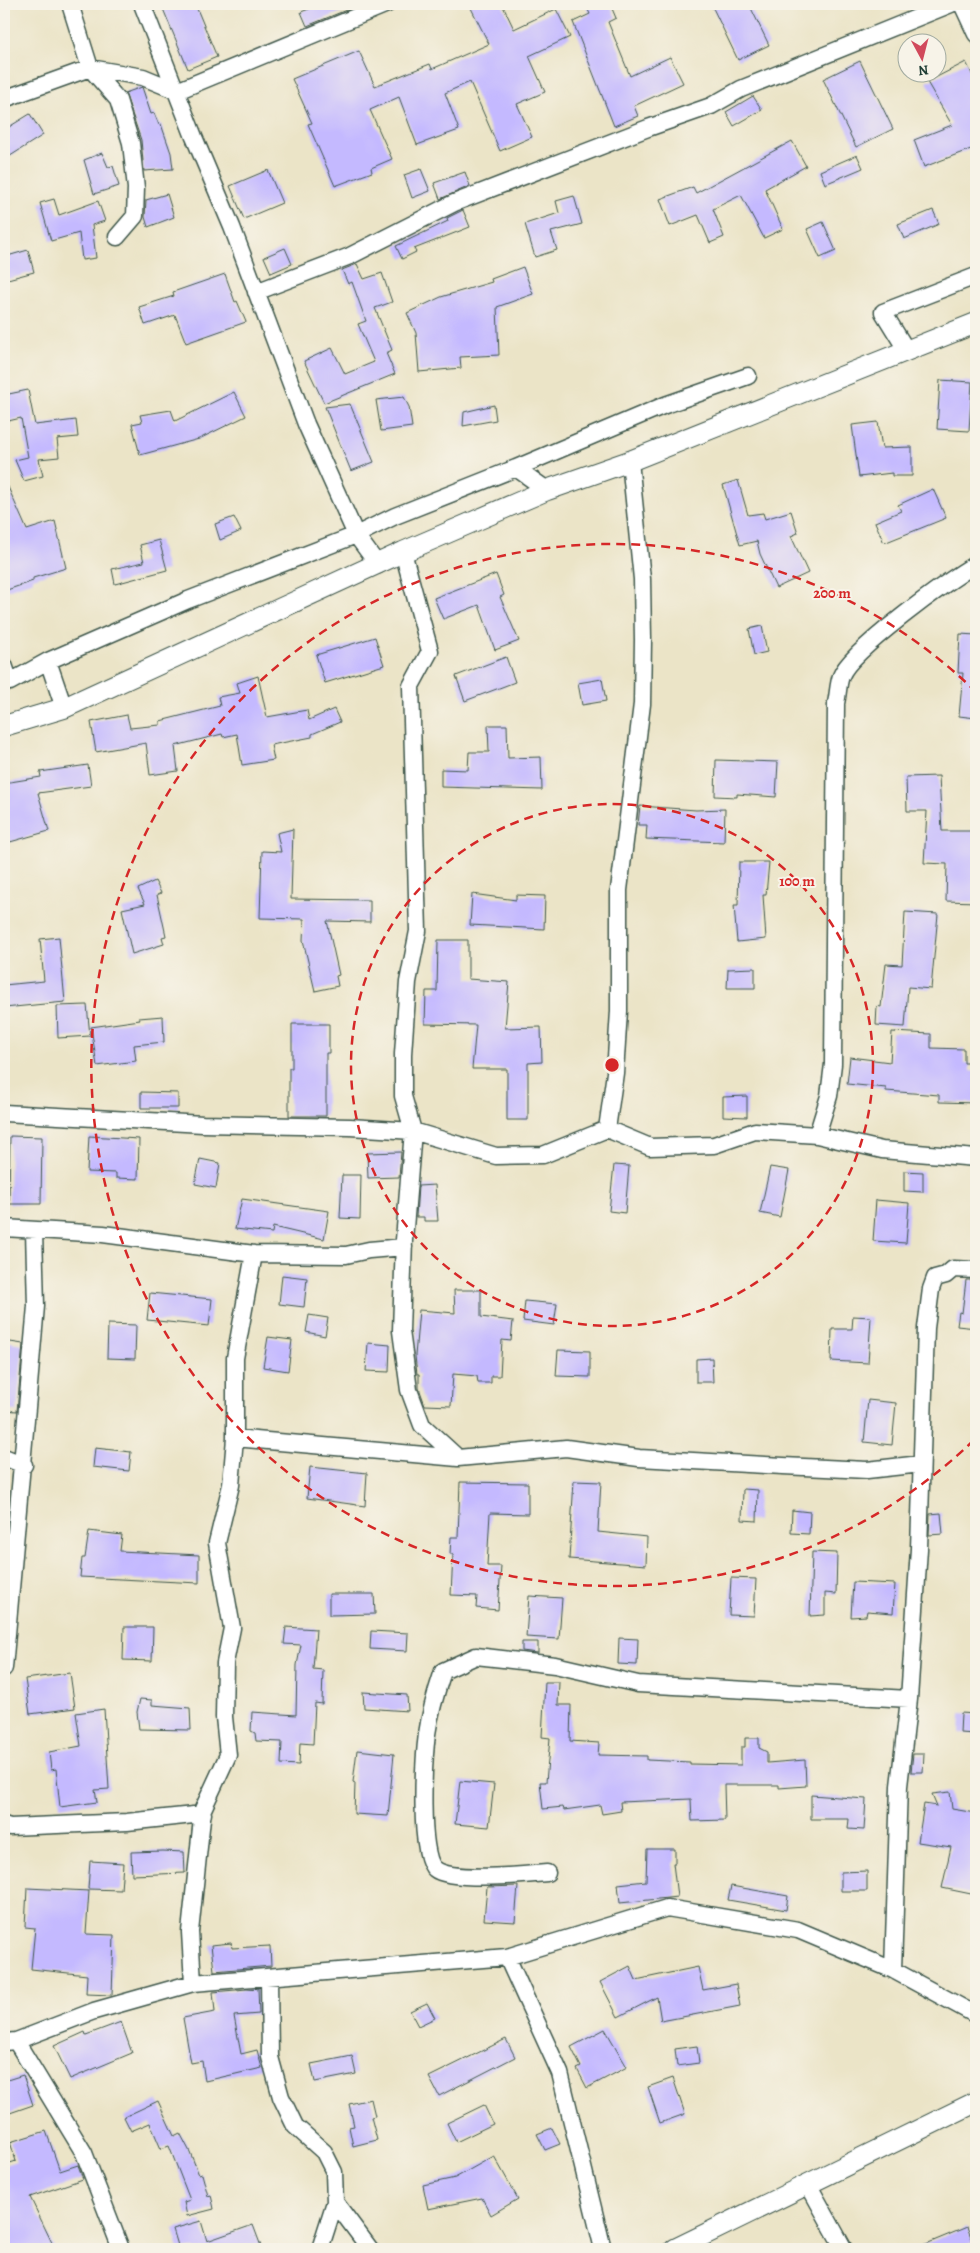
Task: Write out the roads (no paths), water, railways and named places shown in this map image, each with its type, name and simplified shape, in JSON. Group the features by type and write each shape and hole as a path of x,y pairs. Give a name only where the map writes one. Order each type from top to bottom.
{"street":[{"path":"70,4 90,68 118,100 131,142 136,188 135,216 117,237"},
{"path":"142,4 306,424 356,535 378,565"},
{"path":"4,99 90,68 143,77 177,91 388,4"},
{"path":"256,292 350,256 454,203 648,128 711,106 741,89 951,4"},
{"path":"962,4 976,34"},
{"path":"907,351 883,312 976,276"},
{"path":"4,726 64,708 403,552 547,490 630,461 976,323"},
{"path":"4,665 7,683 48,661 188,600 356,535 395,516 516,468 665,405 748,376"},
{"path":"607,1129 615,1073 618,1011 619,890 642,704 644,640 642,579 630,461"},
{"path":"516,468 547,490"},
{"path":"403,552 430,651 411,686 418,931 408,982 403,1054 403,1096 413,1131 404,1247 401,1331 410,1390 422,1425 458,1458"},
{"path":"817,1135 829,1096 833,1064 836,703 841,676 852,659 941,586 976,564"},
{"path":"48,661 64,708"},
{"path":"4,1113 203,1124 350,1127 413,1131 496,1156 544,1155 607,1129 650,1147 714,1145 755,1130 817,1135 882,1150 976,1158"},
{"path":"4,1228 103,1234 254,1254 346,1256 369,1250 404,1247"},
{"path":"4,1668 24,1465 36,1306 34,1231"},
{"path":"193,1984 190,1932 203,1814 209,1794 228,1756 224,1717 225,1663 232,1628 217,1542 231,1485 235,1438 235,1358 254,1254"},
{"path":"893,1970 898,1786 909,1699 919,1549 920,1464 926,1328 931,1289 935,1278 946,1275 953,1269 976,1270"},
{"path":"235,1438 458,1458 566,1448 639,1458 867,1470 920,1464"},
{"path":"4,1457 24,1465"},
{"path":"548,1873 506,1877 443,1873 434,1868 428,1858 425,1844 424,1795 427,1735 443,1671 476,1656 555,1665 638,1684 909,1699"},
{"path":"4,1825 10,1827 127,1822 203,1814"},
{"path":"121,2249 84,2154 10,2042 94,2011 193,1984 507,1957 667,1908 798,1930 893,1970 976,2015"},
{"path":"507,1957 560,2073 603,2249"},
{"path":"269,1978 270,2057 280,2097 295,2126 324,2152 334,2172 335,2202 320,2249"},
{"path":"675,2249 976,2102"},
{"path":"808,2184 844,2249"},
{"path":"335,2202 370,2249"}]}
